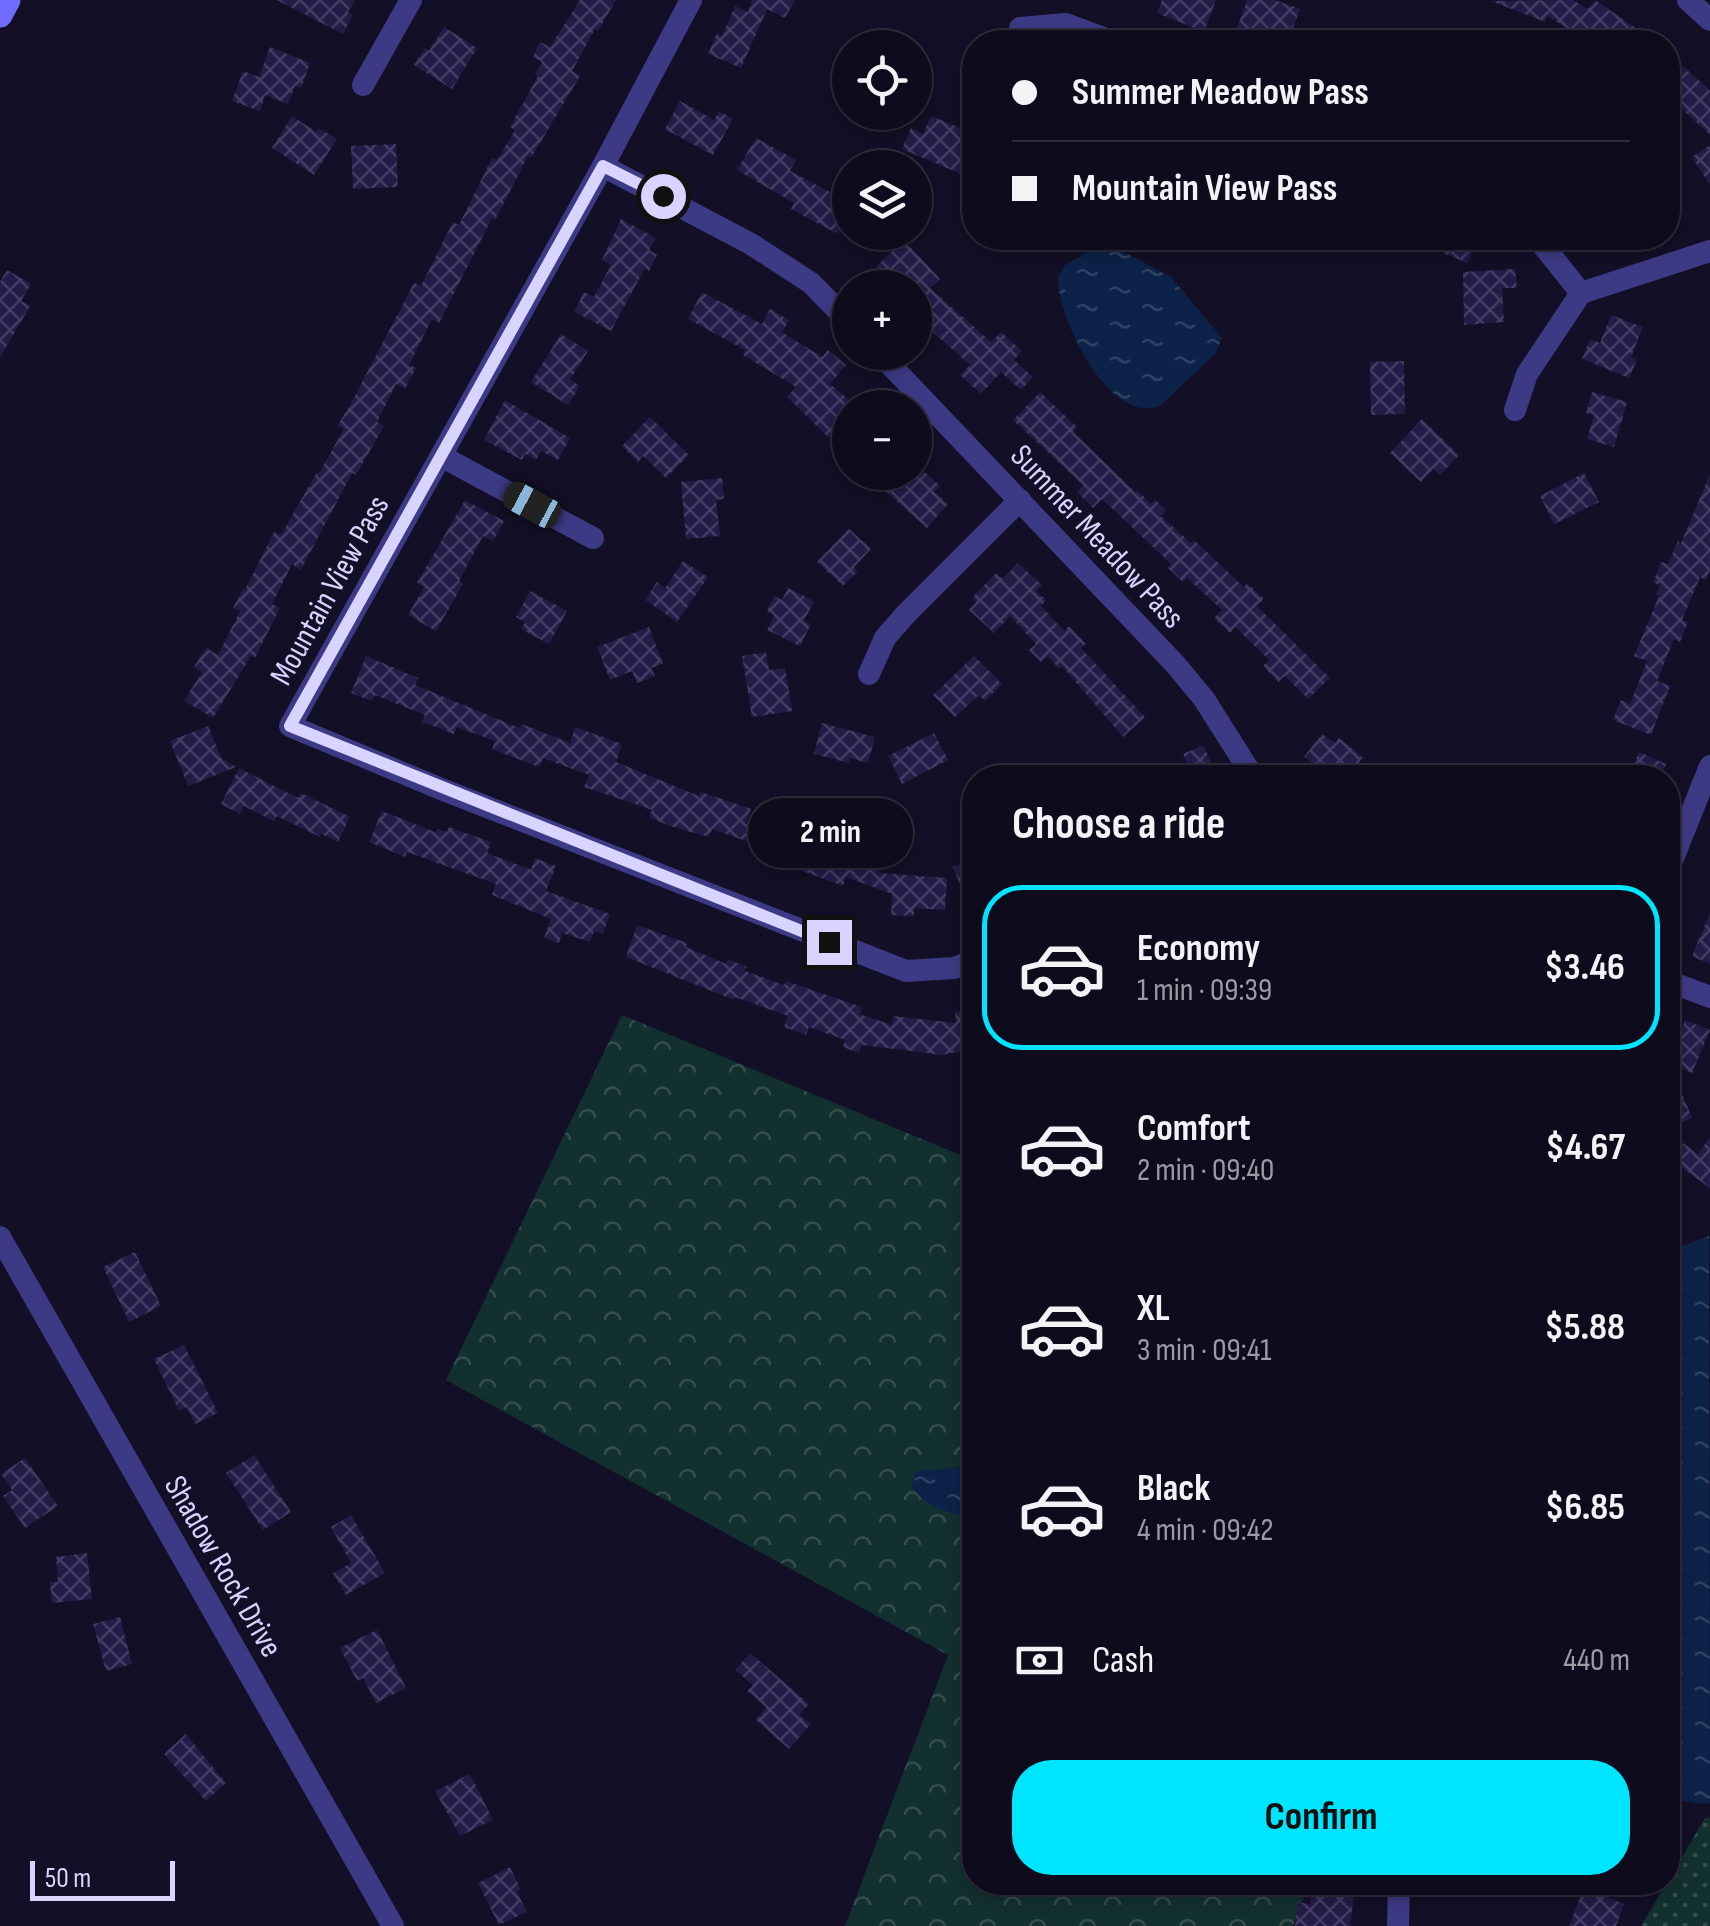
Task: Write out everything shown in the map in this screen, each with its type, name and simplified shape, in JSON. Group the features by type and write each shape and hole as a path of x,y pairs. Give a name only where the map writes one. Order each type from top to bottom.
{"main road":[{"path":"0,15 8,0"}],"street":[{"path":"363,85 411,0"},
{"name":"Mountain View Pass","path":"691,0 603,166 290,726 906,971 962,965"},
{"path":"1688,0 1710,20"},
{"path":"1020,28 1066,24 1082,30"},
{"path":"603,166 751,244 811,283 832,305"},
{"path":"1546,250 1580,293"},
{"path":"1514,410 1527,374 1580,293 1710,251"},
{"name":"Summer Meadow Pass","path":"895,370 1176,664 1204,699 1246,765"},
{"path":"441,456 593,538"},
{"path":"868,674 885,638 1020,500"},
{"path":"1680,842 1710,766"},
{"path":"1680,986 1710,997"},
{"name":"Shadow Rock Drive","path":"0,1237 393,1926"},
{"path":"1398,1926 1399,1895"}],"green space":[{"path":"622,1015 962,1156 962,1895 1305,1895 1293,1926 845,1926 948,1655 446,1380"},
{"path":"1705,1818 1710,1818 1710,1926 1641,1926 1659,1895 1680,1895 1680,1860"}],"water":[{"path":"1091,250 1120,250 1171,277 1222,338 1215,354 1161,405 1142,408 1124,401 1090,365 1066,317 1058,276 1065,265"},
{"path":"1709,1236 1710,1803 1704,1804 1680,1801 1680,1247"},
{"path":"962,1466 962,1516 932,1505 918,1494 912,1487 914,1474"}],"building":[{"path":"277,0 355,0 348,12 353,15 343,34"},
{"path":"580,0 616,0 572,71 580,76 531,158 528,156 495,220 492,218 439,323 432,319 409,365 416,368 405,389 396,384 377,422 384,426 356,475 352,473 301,570 292,564 272,604 280,608 255,658 251,656 213,718 184,701 202,672 194,667 206,648 218,655 240,611 233,608 243,589 274,532 281,535 344,429 337,426 414,283 421,286 453,222 459,225 492,158 497,160 515,130 510,127 542,62 533,57 540,42 550,47"},
{"path":"752,0 795,0 785,18 767,9 741,68 708,54 717,33 722,36 735,6 748,12"},
{"path":"1162,0 1216,0 1205,30 1157,13"},
{"path":"1247,0 1275,0 1300,9 1293,28 1298,30 1236,30"},
{"path":"1573,0 1588,9 1595,0 1639,30 1570,30 1547,16 1545,22 1491,1"},
{"path":"444,27 477,48 452,89 414,65 425,48 429,51"},
{"path":"270,47 310,63 301,88 295,86 288,104 265,95 260,111 232,101 243,71 259,77"},
{"path":"1683,66 1710,91 1710,135 1680,109"},
{"path":"680,101 714,120 719,111 733,119 713,155 665,129"},
{"path":"292,116 316,132 319,128 337,139 314,175 272,148"},
{"path":"932,116 962,129 962,174 932,162 932,150 902,149 910,130 923,134 932,130"},
{"path":"756,138 796,160 790,171 832,193 832,231 791,209 794,203 737,170"},
{"path":"396,144 398,187 353,189 351,146"},
{"path":"1710,145 1710,185 1692,157"},
{"path":"621,219 656,238 649,250 657,255 649,271 645,268 611,331 574,312 584,292 594,297 611,265 602,260"},
{"path":"894,250 913,250 932,270 879,270 876,267"},
{"path":"1436,250 1473,250 1467,263"},
{"path":"1515,269 1517,288 1502,288 1504,322 1464,325 1463,272"},
{"path":"7,270 31,284 21,301 30,306 0,358 0,282"},
{"path":"932,270 940,279 932,286"},
{"path":"932,290 991,342 1001,332 1022,351 1014,360 1033,377 1021,390 1001,372 981,394 960,375 970,365 932,331"},
{"path":"702,292 762,324 770,309 789,320 782,332 822,357 828,350 832,353 832,370 842,370 830,384 837,390 832,390 832,435 829,438 787,397 796,387 743,355 745,350 688,319"},
{"path":"1611,315 1643,327 1631,357 1637,360 1629,378 1582,359 1590,339 1600,343"},
{"path":"561,334 588,351 570,380 580,386 568,405 531,382"},
{"path":"1404,361 1405,414 1371,415 1370,362"},
{"path":"1040,392 1077,427 1073,432 1135,492 1151,504 1155,500 1166,510 1161,516 1191,543 1194,540 1244,587 1247,583 1264,599 1257,606 1330,678 1308,699 1285,676 1278,682 1263,666 1269,660 1235,627 1230,633 1214,618 1222,610 1187,578 1183,582 1168,568 1171,564 1102,499 1093,508 1077,492 1083,485 1013,420"},
{"path":"1592,392 1627,402 1614,447 1587,439 1594,415 1586,413"},
{"path":"505,400 570,438 558,460 541,451 536,460 525,454 522,460 484,440"},
{"path":"650,417 689,455 666,478 643,456 638,462 622,446"},
{"path":"1422,419 1459,455 1440,475 1433,469 1421,482 1390,453"},
{"path":"1584,473 1599,502 1554,524 1540,496"},
{"path":"1710,474 1710,570 1706,580 1700,577 1682,620 1688,622 1680,642 1674,639 1657,681 1670,686 1651,735 1613,720 1621,700 1630,704 1647,661 1634,656 1659,596 1656,595 1660,585 1653,582 1661,562 1668,564 1678,541 1681,543"},
{"path":"722,478 724,499 716,500 720,536 686,539 681,482"},
{"path":"932,479 940,486 934,492 948,504 927,528 884,490 932,490"},
{"path":"465,500 504,521 493,541 483,536 459,581 463,584 436,631 408,615 424,587 417,583"},
{"path":"849,529 871,549 843,586 817,562"},
{"path":"683,561 708,577 677,622 645,600 657,582 665,588"},
{"path":"1018,563 1042,585 1036,591 1046,600 1041,606 1064,631 1069,626 1086,644 1081,648 1145,717 1123,737 1062,666 1059,669 1048,656 1041,662 1029,650 1036,644 1010,616 994,633 969,610 976,602 972,598 996,573 1003,579"},
{"path":"788,588 814,601 804,621 811,624 800,646 767,630 774,615 767,611 774,596 782,600"},
{"path":"530,591 567,611 549,644 521,629 525,622 516,617"},
{"path":"649,627 663,664 651,668 655,676 637,683 632,671 610,680 597,647"},
{"path":"766,652 769,670 785,668 792,711 752,717 742,656"},
{"path":"366,656 418,678 415,685 520,728 522,724 570,743 575,727 622,744 616,762 699,796 701,792 751,809 747,820 781,833 783,828 798,834 797,838 832,851 835,842 884,859 879,873 947,878 945,910 914,908 914,916 891,915 892,894 846,877 843,886 754,853 757,845 712,829 709,837 670,826 649,817 652,810 584,787 589,775 543,758 539,767 492,749 495,741 457,727 454,734 422,722 425,715 375,695 372,701 351,693"},
{"path":"974,656 1002,684 985,701 979,695 955,717 933,695"},
{"path":"822,723 875,737 868,763 850,758 849,763 814,754"},
{"path":"208,726 222,759 236,767 188,786 170,741"},
{"path":"934,733 948,760 902,784 888,756"},
{"path":"1322,734 1335,743 1339,738 1363,757 1357,765 1314,765 1304,757"},
{"path":"1203,745 1213,765 1188,765 1183,754"},
{"path":"1639,752 1666,764 1666,765 1634,765"},
{"path":"239,768 298,798 301,793 350,817 338,842 277,816 274,821 244,806 240,814 221,804"},
{"path":"382,811 435,832 447,832 449,827 491,842 487,853 531,870 535,858 556,866 546,891 610,914 603,934 594,931 590,942 562,933 559,943 544,938 551,919 492,895 496,884 369,842"},
{"path":"962,863 962,889 953,867"},
{"path":"1710,913 1710,964 1692,956"},
{"path":"637,925 687,943 686,947 726,964 728,959 747,967 745,971 862,1007 860,1014 892,1025 893,1016 956,1023 955,1012 962,1011 962,1051 942,1055 862,1045 859,1053 843,1047 845,1040 809,1027 806,1035 784,1027 788,1016 735,997 734,1000 626,957"},
{"path":"1685,1020 1710,1030 1692,1073 1680,1068 1680,1032"},
{"path":"1680,1089 1692,1118 1680,1123"},
{"path":"1710,1137 1710,1188 1680,1166 1683,1143 1698,1154"},
{"path":"135,1252 161,1306 129,1322 103,1267"},
{"path":"184,1345 218,1413 195,1424 187,1407 179,1411 154,1359"},
{"path":"254,1455 291,1512 263,1530 226,1473"},
{"path":"25,1458 58,1506 25,1528 3,1496 12,1490 1,1474"},
{"path":"351,1515 385,1573 346,1595 333,1573 351,1563 331,1527"},
{"path":"87,1553 92,1599 52,1603 50,1582 58,1582 56,1557"},
{"path":"120,1617 132,1664 106,1671 93,1624"},
{"path":"377,1630 406,1688 376,1703 363,1678 357,1681 340,1648"},
{"path":"750,1653 809,1704 799,1715 811,1724 789,1749 756,1720 766,1707 747,1691 753,1685 735,1670"},
{"path":"186,1734 226,1783 206,1801 164,1754"},
{"path":"470,1774 493,1820 460,1836 435,1791"},
{"path":"510,1867 527,1912 499,1925 478,1883"},
{"path":"1311,1895 1354,1895 1350,1926 1295,1926 1298,1902 1310,1904"},
{"path":"1581,1895 1602,1895 1624,1904 1616,1926 1569,1926"}],"route":[{"path":"663,196 603,166 290,726 829,942"}]}
